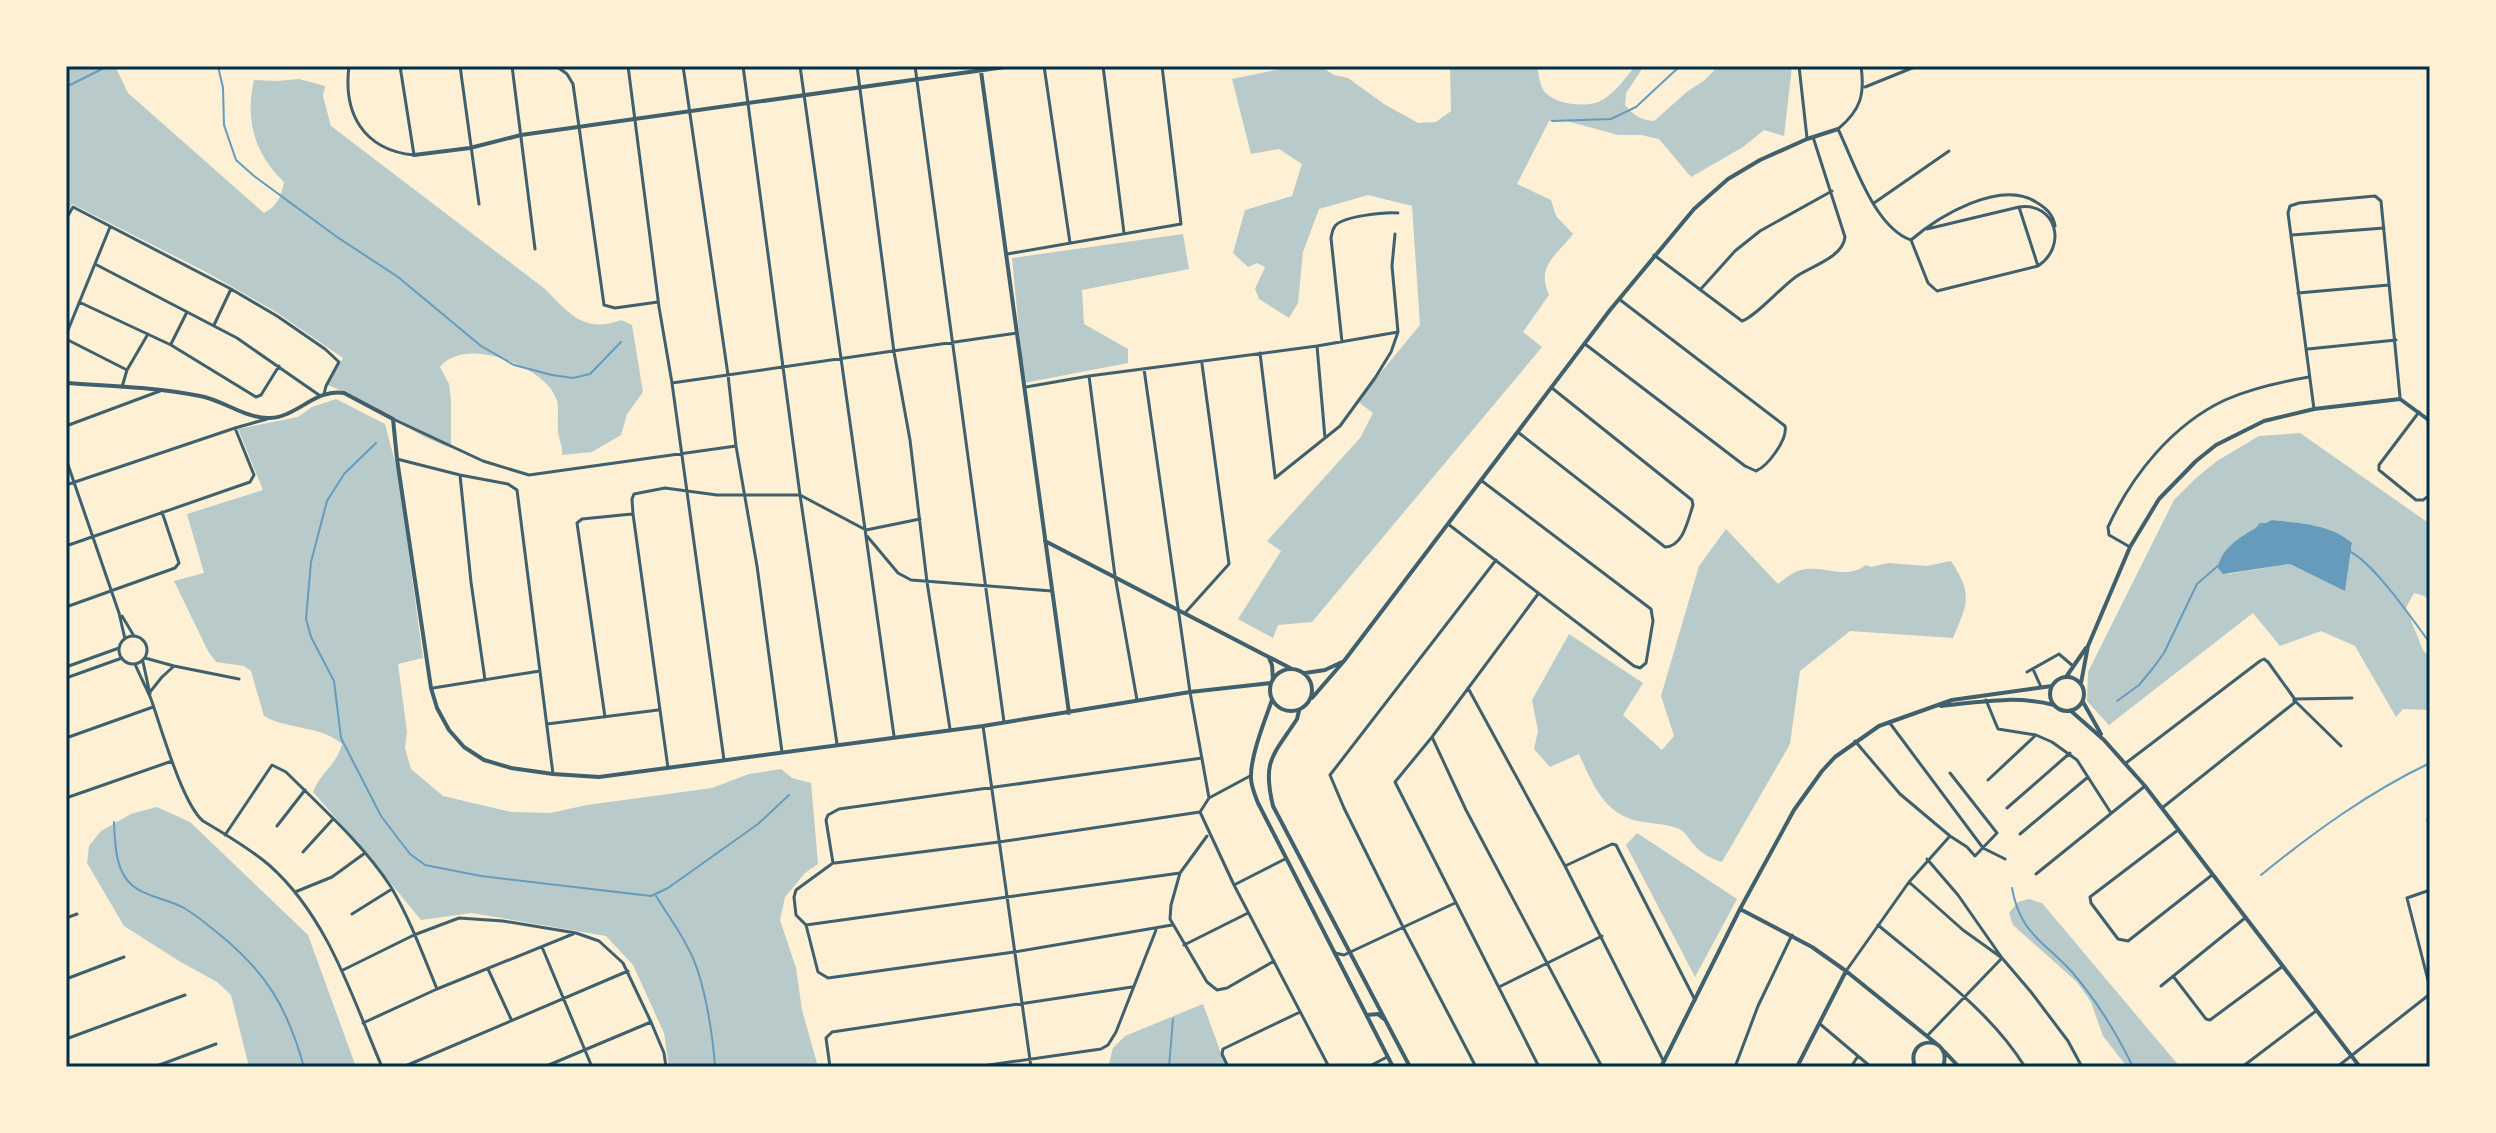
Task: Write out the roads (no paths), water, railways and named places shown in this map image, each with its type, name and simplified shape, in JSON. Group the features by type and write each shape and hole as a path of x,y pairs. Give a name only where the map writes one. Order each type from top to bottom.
{"street":[{"path":"349,66 347,87 356,121 385,148 414,155 470,148 521,135 1012,66"},
{"path":"400,66 414,155"},
{"path":"460,66 479,204"},
{"path":"512,66 535,249"},
{"path":"556,66 567,74 573,84 605,306 615,308 658,302"},
{"path":"628,66 658,302 724,760"},
{"path":"683,66 782,752"},
{"path":"743,66 800,495 837,744"},
{"path":"800,66 894,736"},
{"path":"857,66 894,352 950,729"},
{"path":"915,66 1004,722"},
{"path":"1044,66 1070,243"},
{"path":"1103,66 1124,234"},
{"path":"1006,254 1178,226 1182,221 1162,66"},
{"path":"1654,255 1742,321 1751,317 1790,280 1833,255 1845,244 1832,191 1810,138 1799,66"},
{"path":"1410,1067 1273,806 1268,787 1269,765 1299,711 1344,661 1654,255 1694,209 1728,179 1760,160 1838,129 1861,101 1864,87 1861,66"},
{"path":"1864,87 1917,66"},
{"path":"981,71 1069,713"},
{"path":"1838,129 1874,203 1895,232 1911,240 1928,283 1937,291 2038,266 2051,256 2055,246 2055,229 2053,217 2042,206 2031,199 2010,194 1982,199 1962,207 1911,240"},
{"path":"1874,203 1949,151"},
{"path":"1700,290 1735,251 1760,231 1832,191"},
{"path":"2314,409 2289,207 2299,203 2375,196 2381,201 2400,399"},
{"path":"1922,231 2029,206 2042,212 2055,229"},
{"path":"66,219 71,207 81,211 231,289 301,331 339,362 323,395"},
{"path":"2019,207 2038,266"},
{"path":"1342,342 1331,238 1333,228 1350,219 1378,213 1398,213"},
{"path":"110,227 66,337 127,370"},
{"path":"2292,235 2384,228"},
{"path":"1260,353 1275,478 1340,426 1391,352 1398,332 1392,266 1395,234"},
{"path":"95,264 214,325 323,395"},
{"path":"2298,293 2389,285"},
{"path":"214,325 231,289"},
{"path":"1585,344 1733,456 1756,471 1765,466 1786,436 1785,426 1619,299"},
{"path":"79,302 171,345 256,397 261,395 279,365"},
{"path":"171,345 187,312"},
{"path":"1024,388 1398,332"},
{"path":"672,383 1017,333"},
{"path":"122,387 127,370 148,334"},
{"path":"2306,349 2396,340"},
{"path":"1317,346 1325,440"},
{"path":"1185,613 1229,564 1201,362"},
{"path":"1144,369 1190,692 1209,798"},
{"path":"1089,376 1115,576 1138,702"},
{"path":"2130,547 2109,535 2108,527 2134,481 2179,431 2225,400 2272,384 2309,377"},
{"path":"66,383 163,390 205,397 271,418"},
{"path":"1519,433 1665,547 1670,548 1679,542 1693,505 1692,500 1552,388"},
{"path":"66,426 163,390"},
{"path":"66,485 271,418 323,395 344,393 483,461 529,475 736,446"},
{"path":"1935,706 1986,700 2027,700 2054,705 2062,711 2078,708 2085,692 2081,683 2088,646 2130,547 2159,499 2174,481 2216,445 2264,421 2314,409 2400,399 2430,421"},
{"path":"2419,412 2379,465 2380,472 2409,496 2419,501 2428,497"},
{"path":"393,419 431,688 443,721 456,739 474,754 497,764 553,774 599,777 983,726 1190,692 1272,682 1281,672 1292,669"},
{"path":"66,546 252,480 254,475 235,428"},
{"path":"66,459 125,639"},
{"path":"397,459 508,484 518,492 553,774"},
{"path":"460,475 485,680"},
{"path":"1448,524 1638,668 1642,667 1648,659 1653,611 1482,481"},
{"path":"668,768 633,514 633,495 665,488 746,496 800,495 866,530 920,519"},
{"path":"66,607 172,570 178,565 179,560 162,512"},
{"path":"605,717 577,523 580,519 633,514"},
{"path":"867,536 901,575 911,580 1052,591"},
{"path":"1045,541 1292,669 1304,673 1325,670 1344,661"},
{"path":"1476,1067 1403,927 1330,775 1496,560"},
{"path":"1538,594 1395,782 1539,1067"},
{"path":"119,613 134,636 142,639 147,646 144,659 153,707 172,761 197,815 271,866 318,924 382,1067"},
{"path":"66,667 119,648 125,639 134,636"},
{"path":"2054,705 2050,696 2052,686 2066,677 2088,646"},
{"path":"119,648 122,658"},
{"path":"2027,672 2059,654 2073,667"},
{"path":"1267,656 1272,665 1272,700 1250,776 1258,803 1393,1067"},
{"path":"66,678 122,658 135,664 150,695"},
{"path":"135,664 144,659 239,679"},
{"path":"2126,763 2264,659 2294,701 2341,746"},
{"path":"150,695 174,666"},
{"path":"2033,669 2041,687"},
{"path":"431,688 540,671"},
{"path":"1304,673 1312,684 1312,698"},
{"path":"2066,677 2081,683"},
{"path":"1663,1064 1740,909 1807,791 1835,757 1855,741 1889,722 1935,706 1966,696 2052,686"},
{"path":"1468,688 1602,936 1663,1064"},
{"path":"2162,808 2294,701 2352,698"},
{"path":"1272,700 1287,712 1299,711"},
{"path":"1986,700 1998,729 2036,735 2070,753 2111,813"},
{"path":"2083,702 2104,740"},
{"path":"66,738 153,707"},
{"path":"547,724 659,709"},
{"path":"2071,711 2104,740 2145,786 2360,1067"},
{"path":"1889,722 1983,848 2005,859"},
{"path":"983,726 1031,1067"},
{"path":"1988,780 2036,735"},
{"path":"1432,737 1466,810 1602,1067"},
{"path":"1855,741 1900,794 1975,856 1997,833 1950,773"},
{"path":"2007,808 2070,753"},
{"path":"833,863 826,822 828,815 839,809 1202,758"},
{"path":"66,798 172,761"},
{"path":"225,835 272,765 286,772 365,853 392,889 437,989"},
{"path":"1172,925 1014,952 828,978 817,970 806,925 796,915 795,893 833,863 1200,812 1209,798 1250,776"},
{"path":"2020,834 2088,777"},
{"path":"2036,874 2145,786"},
{"path":"277,826 305,790"},
{"path":"1200,812 1208,835 1328,1065 1321,1067"},
{"path":"2430,816 2430,828"},
{"path":"303,852 333,819"},
{"path":"2178,830 2090,899 2118,939 2124,942 2212,875"},
{"path":"1208,835 1180,873 1171,905 1172,925 1207,982 1217,990 1227,988 1274,961"},
{"path":"1797,1067 1846,971 1909,882 1950,836"},
{"path":"1565,866 1612,844 1619,849 1695,1000"},
{"path":"294,892 332,877 365,853"},
{"path":"1234,885 1285,859"},
{"path":"1927,859 1958,895 2002,958"},
{"path":"806,925 1180,873"},
{"path":"1909,882 2016,972 2068,1041 2082,1067"},
{"path":"352,914 392,889"},
{"path":"2337,1067 2430,991 2408,896 2430,890"},
{"path":"1334,953 1350,953 1455,903"},
{"path":"1740,909 1792,935 1846,971 1938,1045 1959,1067"},
{"path":"1184,945 1248,913"},
{"path":"66,918 77,914"},
{"path":"341,971 451,920 474,918 576,933 608,947 628,971 664,1053 666,1067"},
{"path":"2161,986 2246,918"},
{"path":"1878,925 1999,1031 2025,1067"},
{"path":"975,1067 1101,1049 1108,1045 1156,930"},
{"path":"363,1023 437,989 576,933"},
{"path":"1735,1067 1758,1006 1792,935"},
{"path":"1499,987 1602,936"},
{"path":"542,947 592,1067"},
{"path":"66,979 124,957"},
{"path":"1927,1036 2002,958"},
{"path":"2173,976 2206,1019 2210,1020 2283,966"},
{"path":"488,969 511,1019"},
{"path":"403,1067 628,971"},
{"path":"830,1067 829,1033 842,1029 1132,987"},
{"path":"66,1039 185,995"},
{"path":"1228,1067 1222,1054 1224,1049 1300,1011"},
{"path":"2242,1067 2316,1011"},
{"path":"1366,1015 1378,1014 1386,1021"},
{"path":"544,1067 651,1022"},
{"path":"1820,1024 1871,1067"},
{"path":"1915,1067 1913,1056 1917,1048 1928,1042 1938,1045"},
{"path":"154,1067 216,1044"},
{"path":"1943,1050 1946,1058 1943,1067"},
{"path":"1851,1067 1858,1056"},
{"path":"1368,1067 1387,1057"}],"water":[{"path":"2272,520 2325,528 2352,543 2345,591 2290,564 2223,574 2218,568 2220,559 2231,545"}],"waterway":[{"path":"66,87 108,66"},
{"path":"218,66 223,88 224,125 236,160 337,237 398,277 481,346 514,365 573,378 590,374 621,342"},
{"path":"1552,121 1611,119 1636,107 1680,66"},
{"path":"376,443 344,474 327,501 311,562 306,619 311,637 334,681 341,738 381,816 410,854 425,865 481,876 651,896 668,888 758,824 789,795"},
{"path":"2256,529 2260,524 2267,524"},
{"path":"2349,551 2381,579 2430,643"},
{"path":"2117,701 2139,685 2153,668 2164,653 2197,584 2220,564"},
{"path":"2261,875 2342,814 2430,763"},
{"path":"114,822 117,857 127,880 144,893 193,914 236,948 263,977 273,993 290,1026 304,1067"},
{"path":"2012,888 2027,927 2072,972 2089,994 2133,1067"},
{"path":"656,896 685,943 699,975 710,1023 715,1067"},
{"path":"1169,1067 1173,1019"}]}
